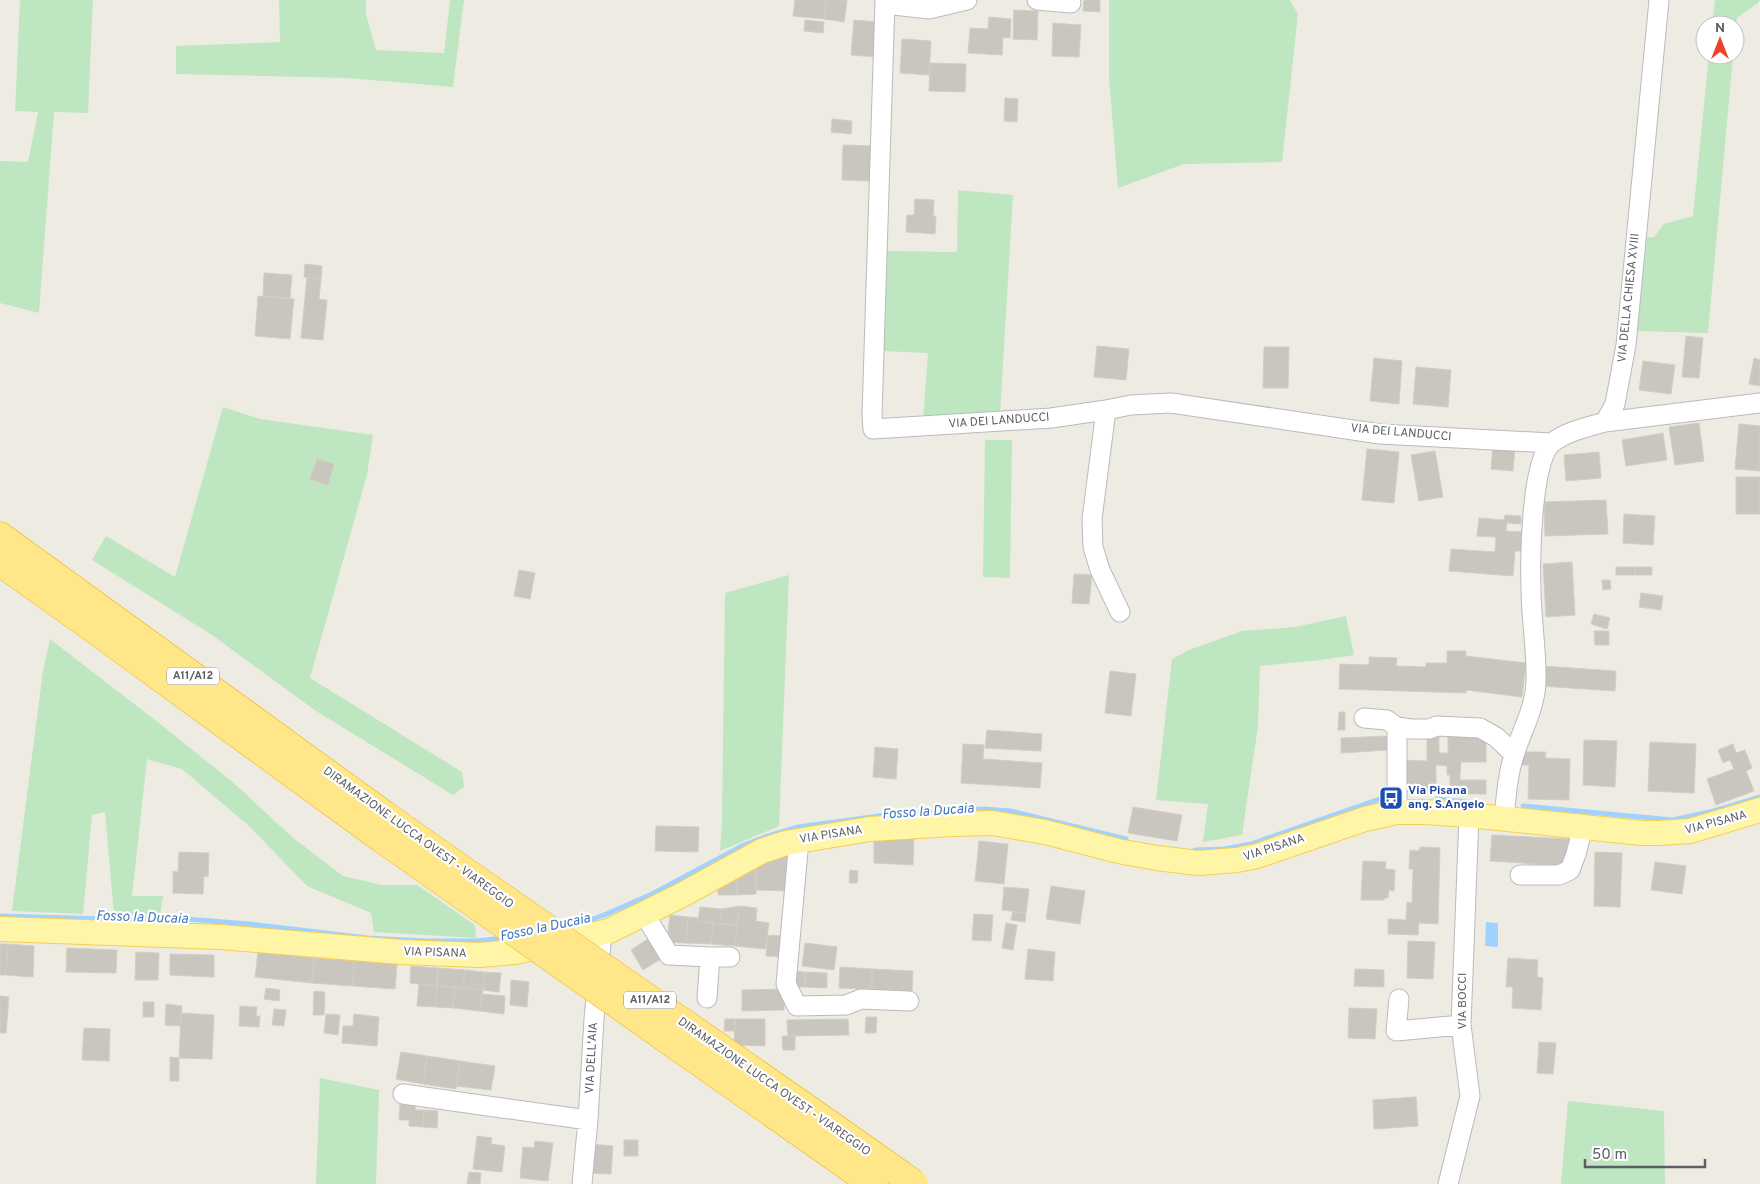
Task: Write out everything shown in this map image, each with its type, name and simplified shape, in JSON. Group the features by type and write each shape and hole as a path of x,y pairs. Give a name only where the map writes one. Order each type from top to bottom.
{"highway":[{"name":"DIRAMAZIONE LUCCA OVEST - VIAREGGIO","path":"0,536 382,826 873,1184"},
{"name":"DIRAMAZIONE LUCCA OVEST - VIAREGGIO","path":"0,562 102,635 382,826 521,912 914,1184"}],"main road":[{"name":"VIA PISANA","path":"0,929 220,937 401,952 479,955 515,952 602,933 645,915 762,851 798,840 870,829 898,826 992,823 1045,832 1157,858 1198,863 1237,860 1257,856 1365,818 1397,812 1469,815 1641,833 1677,833 1760,810"}],"street":[{"path":"885,2 928,9 966,0"},
{"path":"1037,0 1071,3"},
{"name":"VIA DELLA CHIESA XVIII","path":"1605,422 1615,404 1626,345 1659,0"},
{"name":"VIA DEI LANDUCCI","path":"885,2 873,429 1051,418 1130,405 1170,403 1380,434 1551,443"},
{"path":"1504,819 1512,759 1530,715 1536,684 1531,587 1533,526 1538,475 1542,458 1551,443 1575,431 1605,422 1760,403"},
{"path":"1106,410 1092,519 1093,547 1100,570 1120,612"},
{"path":"1364,718 1387,720 1397,727 1411,729 1429,729 1437,726 1480,728 1496,737 1514,754"},
{"path":"1397,727 1397,812"},
{"name":"VIA BOCCI","path":"1448,1184 1470,1096 1461,1025 1469,815"},
{"path":"1520,875 1559,875 1570,870 1582,827"},
{"path":"798,840 786,984 797,1006 846,1004 861,999 909,1001"},
{"path":"645,915 669,955 730,956"},
{"name":"VIA DELL'AIA","path":"582,1184 602,933"},
{"path":"707,998 710,957"},
{"path":"1399,999 1396,1032 1461,1025"},
{"path":"403,1094 588,1120"}],"green space":[{"path":"20,0 93,0 88,113 54,112 39,313 0,303 0,161 28,162 38,112 15,111"},
{"path":"279,0 366,0 366,14 376,50 444,53 450,0 464,0 453,87 347,78 176,74 176,46 280,42"},
{"path":"1109,0 1290,0 1298,14 1282,162 1184,164 1118,188 1109,77"},
{"path":"1715,0 1759,0 1759,2 1741,15 1713,15"},
{"path":"1708,65 1732,65 1708,333 1637,331 1645,238 1654,237 1664,224 1693,216"},
{"path":"958,190 1013,195 1000,414 923,421 928,353 883,351 886,251 957,252"},
{"path":"223,407 260,419 373,435 367,475 310,678 462,772 464,787 453,795 316,711 212,635 92,560 106,536 175,577"},
{"path":"985,440 1012,440 1010,578 983,577"},
{"path":"789,575 779,826 720,851 725,593"},
{"path":"1346,616 1354,655 1260,666 1258,726 1242,835 1203,842 1208,804 1156,800 1172,659 1189,650 1242,631 1295,627"},
{"path":"50,639 236,785 292,837 343,876 382,885 417,885 475,925 476,938 374,932 371,913 307,886 250,827 182,769 147,759 132,896 163,896 160,916 114,915 105,812 92,815 83,914 12,911 43,671"},
{"path":"320,1078 379,1090 376,1184 316,1184"},
{"path":"1568,1101 1664,1111 1665,1184 1561,1184"}],"water":[{"path":"1486,922 1498,923 1498,947 1485,946"}],"building":[{"path":"795,0 826,0 824,19 793,16"},
{"path":"826,0 847,0 844,22 824,19"},
{"path":"1084,0 1100,0 1100,12 1083,11"},
{"path":"1014,10 1038,11 1037,40 1013,39"},
{"path":"989,17 1011,19 1010,38 1003,37 1002,55 968,53 970,28 988,29"},
{"path":"805,20 824,22 823,33 804,31"},
{"path":"854,20 879,22 876,57 851,55"},
{"path":"1053,23 1081,25 1079,57 1052,56"},
{"path":"902,39 931,41 929,75 900,73"},
{"path":"930,63 966,64 965,92 929,91"},
{"path":"1005,98 1018,99 1017,122 1004,121"},
{"path":"832,119 852,121 851,134 831,132"},
{"path":"843,145 872,146 872,181 842,180"},
{"path":"915,199 934,200 933,216 936,216 935,234 906,232 907,215 914,215"},
{"path":"305,264 322,266 321,279 304,277"},
{"path":"264,273 292,275 290,298 263,296"},
{"path":"307,277 321,279 319,299 327,300 323,340 301,338"},
{"path":"258,296 294,299 290,339 255,336"},
{"path":"1686,336 1703,338 1699,378 1682,377"},
{"path":"1097,346 1129,349 1126,380 1094,377"},
{"path":"1264,347 1289,347 1288,388 1263,388"},
{"path":"1374,358 1402,361 1399,404 1370,401"},
{"path":"1754,358 1760,360 1760,386 1749,384"},
{"path":"1643,361 1675,365 1671,394 1639,390"},
{"path":"1416,367 1451,370 1448,407 1413,404"},
{"path":"1699,423 1704,461 1675,465 1669,427"},
{"path":"1739,424 1760,426 1760,471 1735,469"},
{"path":"1663,433 1667,460 1626,466 1622,440"},
{"path":"1493,445 1515,447 1513,471 1491,469"},
{"path":"1367,449 1399,452 1394,503 1362,500"},
{"path":"1435,451 1443,497 1419,501 1411,455"},
{"path":"1599,452 1601,478 1566,481 1564,455"},
{"path":"317,459 334,464 328,485 310,479"},
{"path":"1736,477 1760,477 1760,514 1736,514"},
{"path":"1606,500 1608,534 1545,536 1544,502"},
{"path":"1624,514 1655,516 1653,545 1623,543"},
{"path":"1505,515 1521,516 1521,524 1507,523 1506,531 1523,532 1521,551 1515,551 1513,576 1449,571 1451,549 1495,552 1496,537 1477,536 1479,518 1504,520"},
{"path":"1572,562 1575,615 1546,617 1543,564"},
{"path":"1616,567 1635,567 1635,575 1616,575"},
{"path":"1635,567 1652,567 1652,575 1635,575"},
{"path":"519,570 535,573 530,599 514,596"},
{"path":"1074,574 1092,575 1089,604 1072,603"},
{"path":"1602,580 1610,580 1611,589 1603,590"},
{"path":"1641,593 1663,596 1661,610 1639,607"},
{"path":"1594,614 1610,618 1607,629 1591,624"},
{"path":"1594,631 1609,631 1609,645 1595,645"},
{"path":"1447,651 1466,651 1466,656 1526,663 1522,697 1466,690 1466,693 1339,689 1340,664 1369,665 1369,657 1397,658 1396,666 1426,667 1426,663 1447,663"},
{"path":"1542,666 1616,671 1615,691 1540,686"},
{"path":"1110,671 1136,674 1131,716 1105,713"},
{"path":"1339,712 1345,712 1345,730 1338,730"},
{"path":"987,730 1042,734 1041,751 985,748"},
{"path":"1448,732 1486,732 1486,762 1461,762 1460,780 1486,780 1486,794 1450,794 1450,775 1447,775 1447,766 1436,765 1436,793 1399,791 1399,760 1427,761 1427,736 1439,736 1439,753 1448,753"},
{"path":"1389,736 1389,750 1341,753 1341,738"},
{"path":"1584,740 1617,741 1615,787 1583,785"},
{"path":"1650,742 1696,744 1694,793 1648,791"},
{"path":"963,744 984,745 983,759 1042,763 1040,788 961,783"},
{"path":"1733,744 1736,753 1745,750 1752,768 1746,771 1754,791 1716,805 1707,779 1734,769 1730,760 1723,763 1718,750"},
{"path":"875,747 898,749 896,779 873,777"},
{"path":"1521,752 1546,752 1545,758 1570,759 1569,800 1528,799 1529,765 1520,765"},
{"path":"1133,807 1182,815 1177,841 1128,833"},
{"path":"656,826 699,827 698,852 655,851"},
{"path":"1492,835 1570,839 1568,866 1490,861"},
{"path":"874,836 914,837 913,865 874,863"},
{"path":"979,841 1008,844 1004,884 975,881"},
{"path":"1420,847 1440,848 1438,924 1419,923 1418,935 1388,934 1388,919 1406,920 1407,902 1412,903 1413,869 1409,869 1410,850 1419,851"},
{"path":"179,852 209,853 208,877 204,876 203,894 173,893 173,871 178,872"},
{"path":"1595,852 1622,853 1620,907 1594,906"},
{"path":"791,853 790,891 755,890 756,861"},
{"path":"756,861 756,894 737,895 737,871"},
{"path":"1363,861 1386,862 1385,869 1395,870 1394,891 1389,890 1388,898 1384,898 1384,900 1361,900"},
{"path":"1655,862 1686,866 1682,894 1651,890"},
{"path":"850,870 858,871 857,883 849,883"},
{"path":"737,871 737,895 718,895 718,880"},
{"path":"1051,886 1085,891 1080,924 1046,919"},
{"path":"1004,887 1029,889 1026,913 1002,910"},
{"path":"739,906 737,925 720,924 722,909"},
{"path":"739,906 757,908 756,921 769,923 765,949 735,946"},
{"path":"700,907 722,909 720,924 698,921"},
{"path":"1013,911 1026,913 1025,922 1011,920"},
{"path":"974,914 993,915 991,941 972,940"},
{"path":"670,915 688,917 686,943 667,942"},
{"path":"688,917 699,918 698,921 713,923 711,944 686,943"},
{"path":"713,923 737,925 735,946 711,944"},
{"path":"1006,923 1017,925 1013,950 1002,948"},
{"path":"767,935 787,936 785,957 766,956"},
{"path":"651,937 664,957 643,970 631,950"},
{"path":"1408,941 1435,942 1433,979 1407,978"},
{"path":"805,943 837,947 834,970 802,966"},
{"path":"0,944 8,944 6,975 0,975"},
{"path":"8,944 34,946 33,977 6,975"},
{"path":"67,948 117,950 116,973 66,972"},
{"path":"1028,949 1055,952 1053,981 1025,979"},
{"path":"136,952 159,953 158,980 135,980"},
{"path":"258,952 314,958 312,983 255,977"},
{"path":"170,954 214,955 214,977 170,975"},
{"path":"314,958 354,961 353,986 312,983"},
{"path":"1508,958 1538,960 1537,977 1543,978 1541,1010 1512,1008 1513,987 1506,987"},
{"path":"354,961 397,964 395,989 353,986"},
{"path":"411,966 438,968 437,986 410,983"},
{"path":"840,967 872,969 872,989 839,988"},
{"path":"438,968 465,970 463,988 437,986"},
{"path":"872,969 913,971 912,991 872,989"},
{"path":"1355,969 1384,970 1384,987 1354,986"},
{"path":"465,970 484,972 483,990 463,988"},
{"path":"790,971 805,972 805,987 789,987"},
{"path":"484,972 501,973 499,992 483,990"},
{"path":"805,972 827,973 827,988 805,987"},
{"path":"511,980 529,982 527,1007 510,1005"},
{"path":"419,984 437,986 436,1007 417,1006"},
{"path":"437,986 455,987 453,1008 436,1007"},
{"path":"455,987 483,990 480,1011 453,1008"},
{"path":"266,988 280,990 279,1001 264,999"},
{"path":"784,989 784,1010 742,1011 742,990"},
{"path":"314,991 325,992 324,1015 313,1015"},
{"path":"482,994 505,996 504,1014 480,1011"},
{"path":"0,996 9,997 6,1033 0,1033"},
{"path":"143,1002 154,1002 154,1017 143,1017"},
{"path":"166,1004 182,1006 180,1026 165,1025"},
{"path":"240,1006 257,1007 256,1016 260,1016 259,1027 239,1026"},
{"path":"1349,1008 1377,1009 1375,1039 1348,1038"},
{"path":"274,1009 286,1010 284,1026 272,1025"},
{"path":"181,1013 214,1015 212,1059 179,1058"},
{"path":"326,1014 340,1015 338,1035 324,1033"},
{"path":"354,1014 379,1017 377,1046 342,1043 343,1026 353,1026"},
{"path":"866,1017 877,1017 876,1033 865,1033"},
{"path":"725,1019 735,1019 735,1031 724,1031"},
{"path":"735,1019 765,1019 765,1046 734,1045"},
{"path":"848,1019 849,1035 788,1036 787,1020"},
{"path":"84,1028 110,1029 109,1061 82,1060"},
{"path":"782,1036 795,1036 795,1050 783,1050"},
{"path":"1539,1042 1556,1043 1553,1074 1537,1073"},
{"path":"401,1052 427,1056 423,1084 396,1079"},
{"path":"427,1056 460,1061 456,1089 423,1084"},
{"path":"170,1057 179,1058 179,1081 170,1081"},
{"path":"460,1061 495,1066 491,1090 456,1086"},
{"path":"1416,1097 1418,1126 1374,1129 1373,1100"},
{"path":"400,1104 416,1105 415,1110 424,1110 423,1127 409,1126 409,1120 399,1120"},
{"path":"424,1110 438,1111 437,1128 423,1127"},
{"path":"477,1136 492,1138 491,1144 505,1146 502,1172 473,1169"},
{"path":"624,1140 638,1140 638,1156 624,1156"},
{"path":"535,1141 553,1143 548,1181 520,1178 523,1147 534,1148"},
{"path":"589,1144 613,1146 611,1174 587,1173"},
{"path":"469,1172 481,1173 480,1184 467,1184"}],"waterway":[{"path":"1195,850 1224,849 1251,844 1391,795"},
{"path":"1523,806 1673,820 1714,811 1760,797"},
{"path":"1437,799 1467,802"},
{"name":"Fosso la Ducaia","path":"560,927 604,915 652,894 744,845 798,827 886,815 984,809 1011,811 1126,839"},
{"name":"Fosso la Ducaia","path":"0,916 107,919 174,918 249,924 368,938 425,941 476,941 505,938"}],"place":[{"name":"Via Pisana ang. S.Angelo","path":"1391,798"}]}
